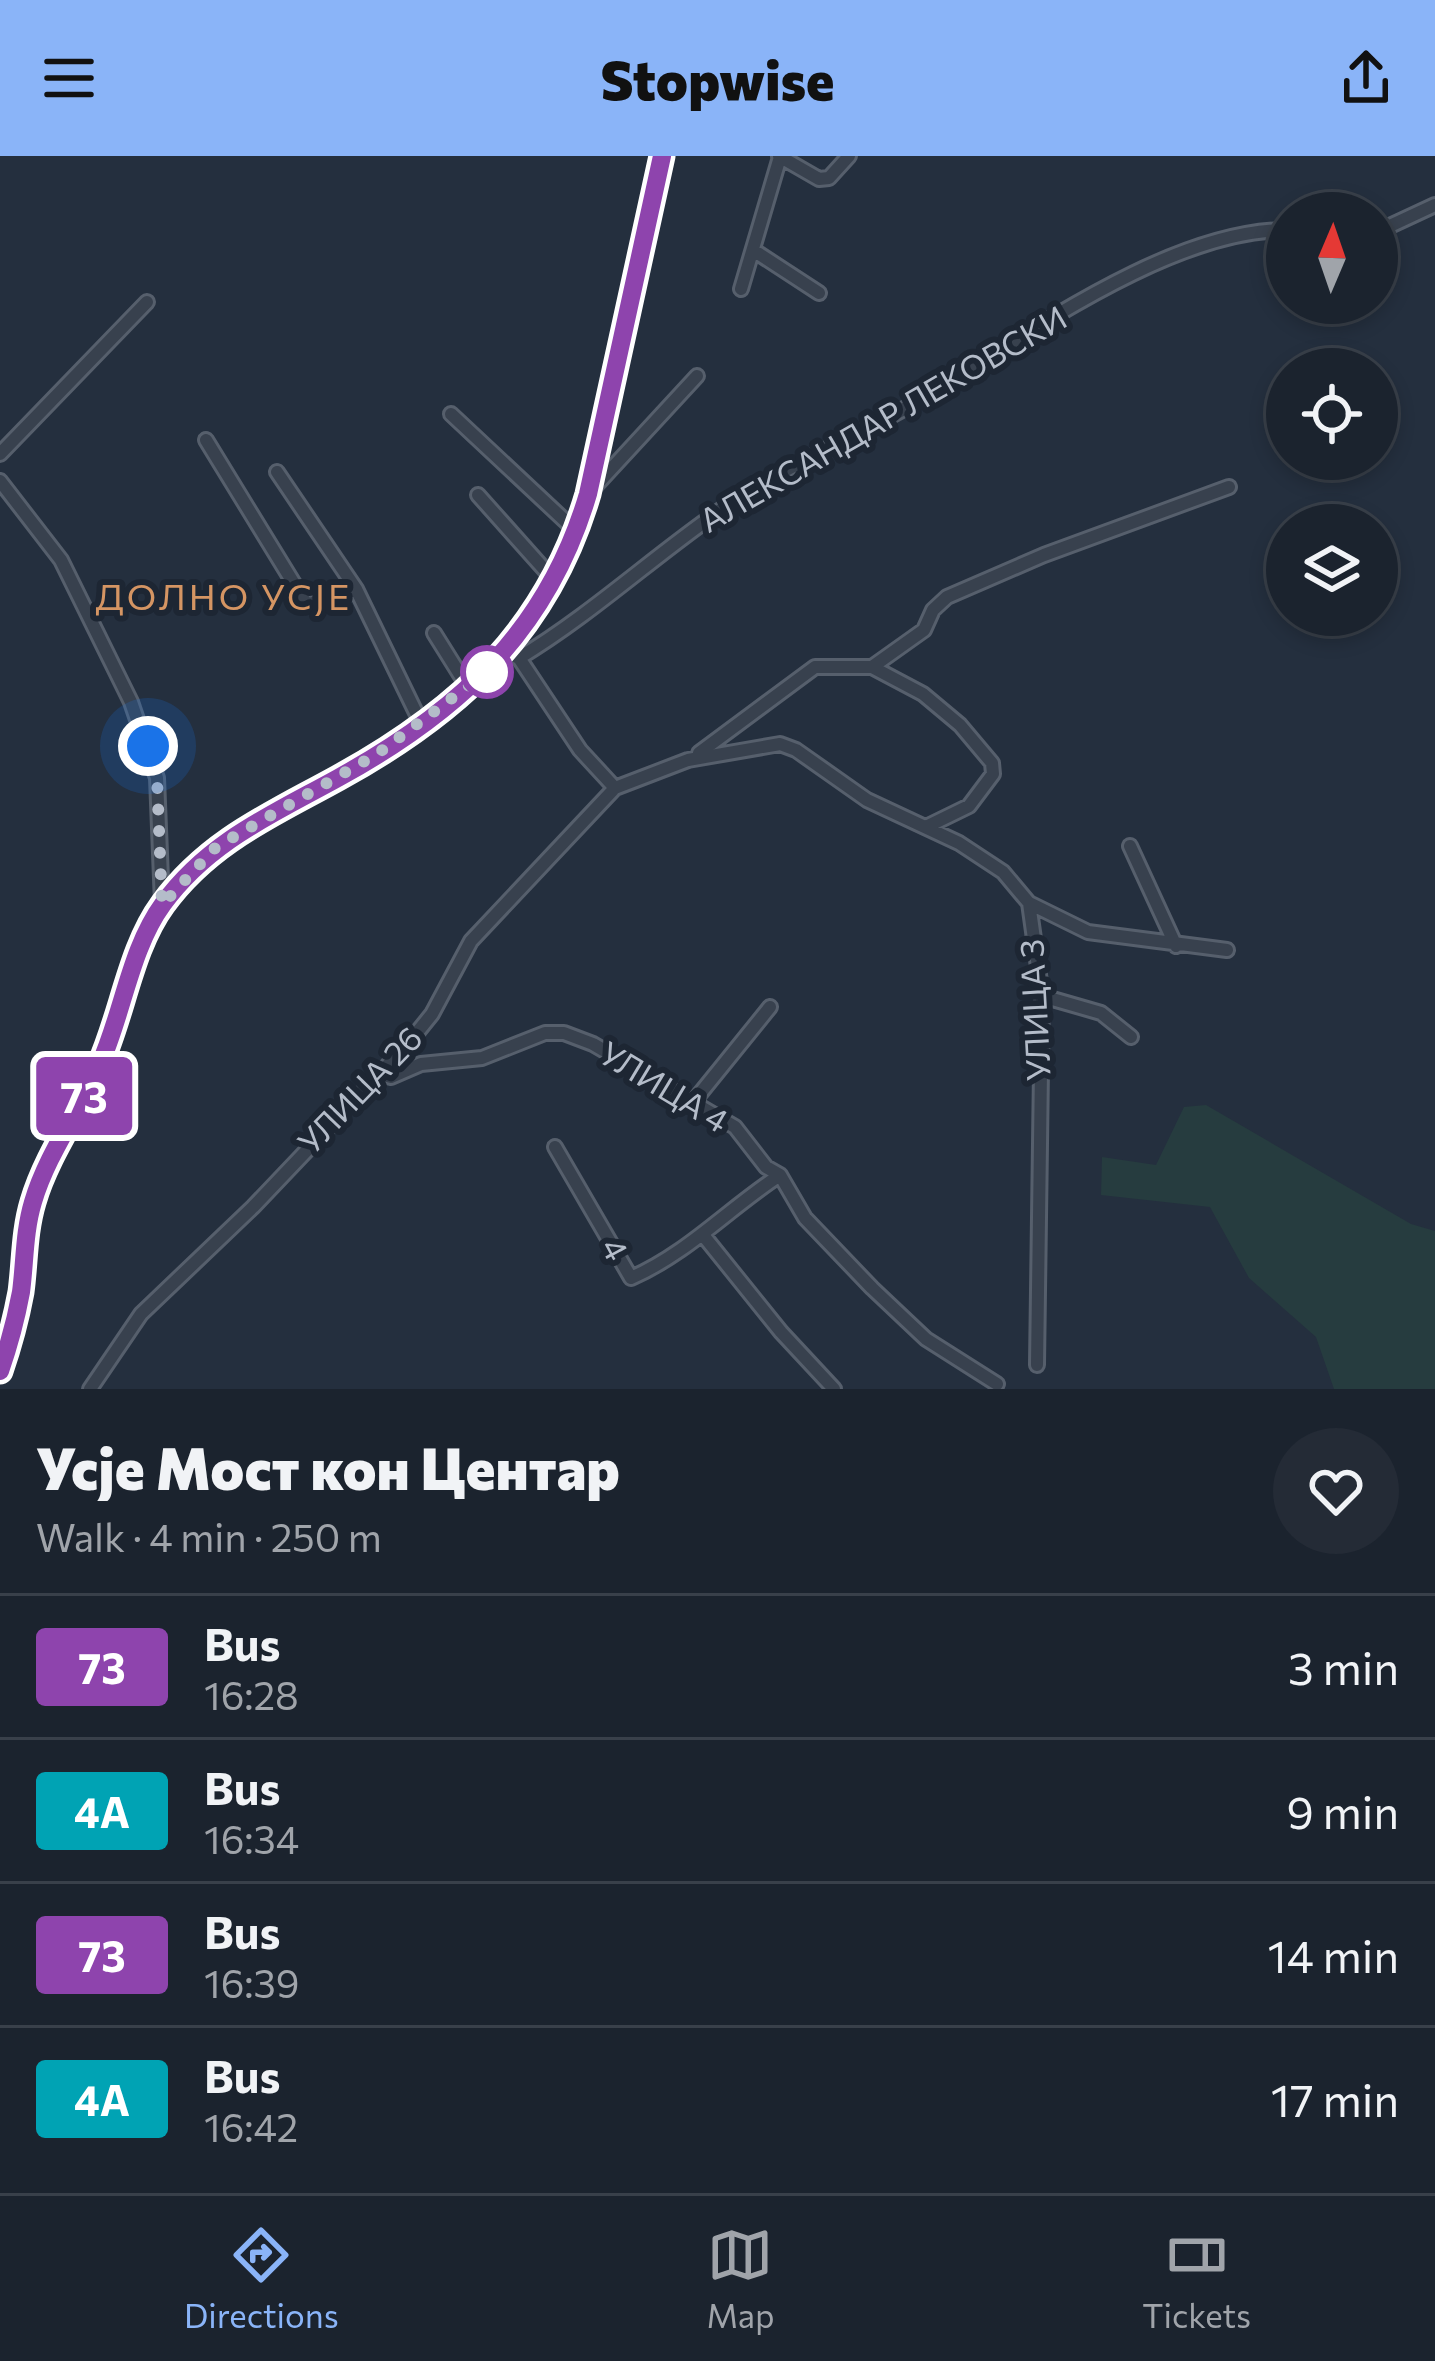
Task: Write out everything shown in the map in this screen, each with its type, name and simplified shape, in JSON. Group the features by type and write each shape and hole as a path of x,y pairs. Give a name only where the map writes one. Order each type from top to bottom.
{"street":[{"path":"0,1371 14,1324 24,1239 36,1192 100,1064 162,905 216,847 422,725 512,655 577,532 662,156"},
{"path":"741,289 780,156 819,179 829,178 849,156"},
{"path":"1398,223 1435,206"},
{"name":"АЛЕКСАНДАР ЛЕКОВСКИ","path":"512,655 554,636 750,490 877,424 1075,306 1217,241 1266,232"},
{"path":"753,250 819,293"},
{"path":"0,454 147,302"},
{"path":"588,494 697,376"},
{"path":"451,414 577,532"},
{"path":"206,440 307,605 356,589"},
{"path":"277,472 356,589 422,725"},
{"path":"0,481 61,560 83,598 148,746 157,778 162,905"},
{"path":"872,667 924,630 933,610 947,597 1044,555 1229,487"},
{"path":"478,495 552,578"},
{"path":"434,633 469,689"},
{"path":"512,655 615,788"},
{"path":"688,760 815,667 872,667 923,694 960,724 992,764 993,774 969,806 926,827"},
{"name":"УЛИЦА 3","path":"688,760 788,746 867,800 926,827 1003,872 1029,903 1042,996 1036,1365"},
{"name":"УЛИЦА 26","path":"90,1389 141,1313 253,1207 277,1176 379,1074 432,1014 471,941 615,788 688,760"},
{"path":"1130,846 1176,946"},
{"path":"1029,903 1088,932 1227,950"},
{"path":"1042,996 1101,1013 1131,1037"},
{"path":"694,1101 770,1007"},
{"name":"УЛИЦА 4","path":"379,1074 391,1077 421,1064 482,1058 545,1033 564,1033 593,1044 736,1127 766,1167 779,1174 805,1218 872,1288 926,1339 997,1384"},
{"name":"4","path":"556,1148 631,1278 671,1261 729,1209 779,1174"},
{"path":"703,1235 781,1332 835,1389"}],"green space":[{"path":"1206,1105 1411,1224 1435,1231 1435,1389 1334,1389 1316,1337 1249,1278 1210,1207 1101,1195 1102,1157 1156,1165 1184,1107"}],"bus line":[{"name":"73","path":"0,1371 21,1288 32,1204 100,1064 162,905 216,847 377,754 478,682 506,652 552,578 577,532 588,494 662,156"}],"district":[{"name":"ДОЛНО УСЈЕ","path":"224,597"}],"route":[{"path":"148,746 157,778 162,905 216,847 377,754 487,672"}]}
